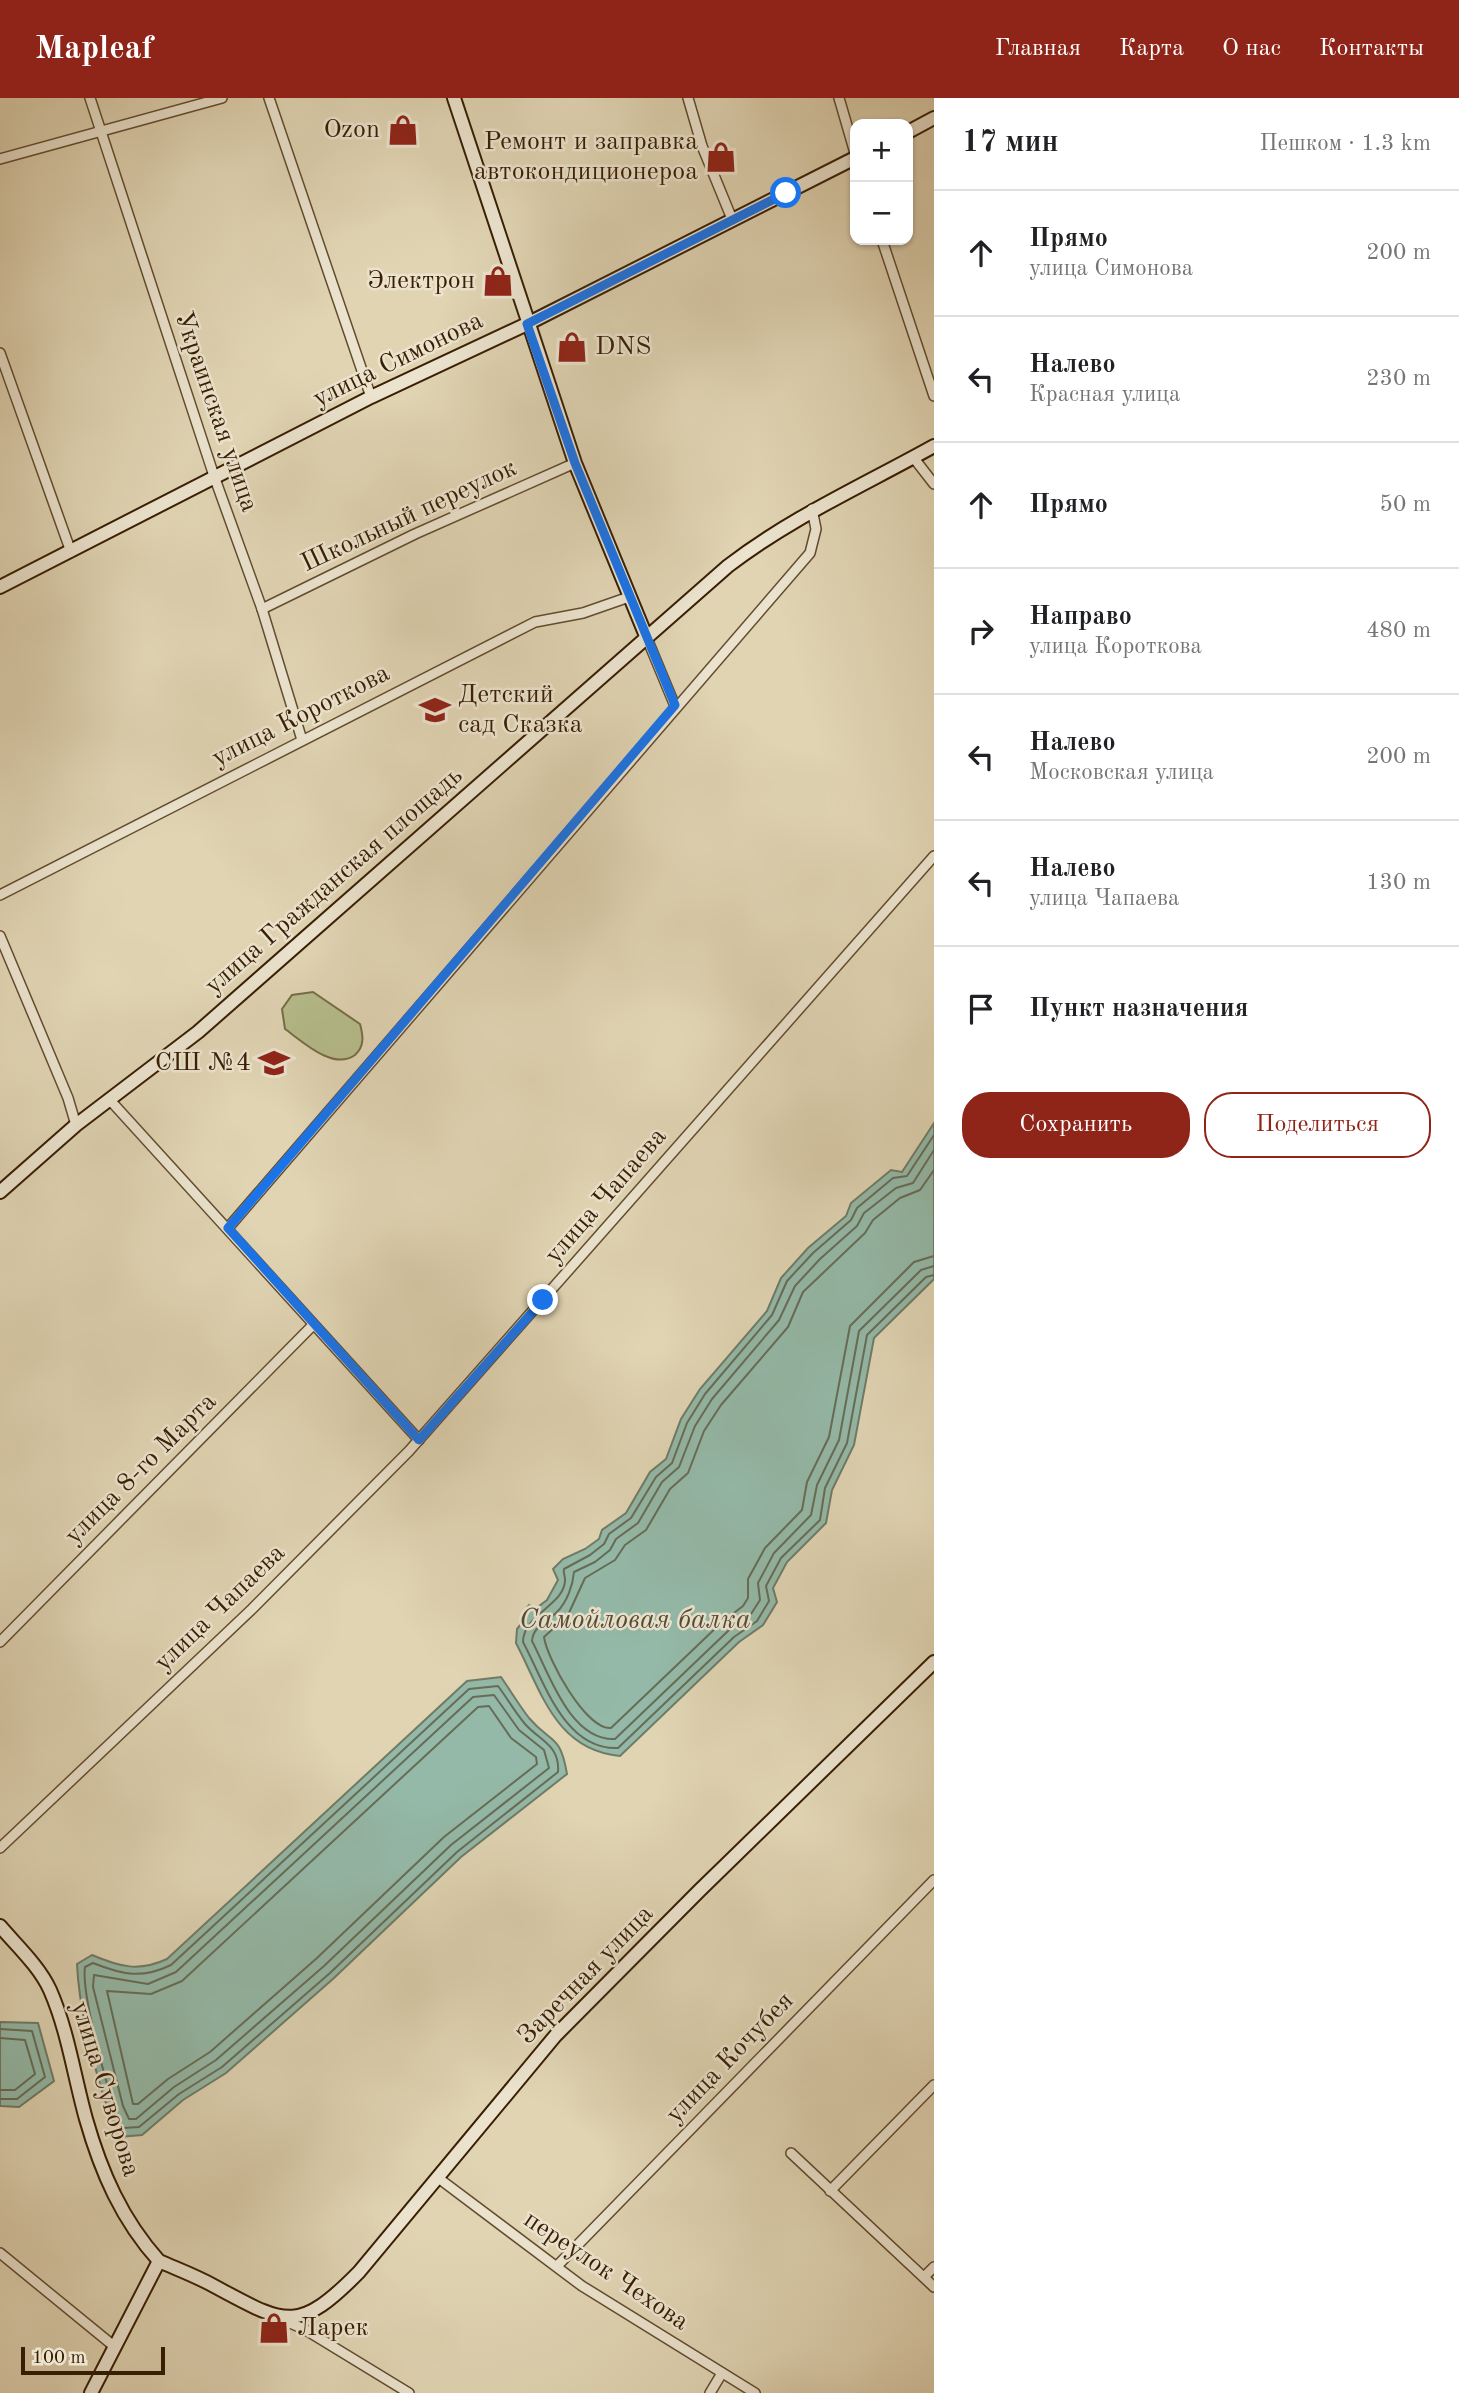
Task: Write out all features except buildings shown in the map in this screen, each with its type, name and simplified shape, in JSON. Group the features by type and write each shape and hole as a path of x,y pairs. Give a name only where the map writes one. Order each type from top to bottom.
{"street":[{"name":"Украинская улица","path":"90,98 214,475 262,609 302,740"},
{"path":"0,159 222,98"},
{"path":"269,98 371,397"},
{"path":"454,98 575,463 675,705"},
{"path":"688,98 702,146 732,219"},
{"path":"839,98 850,136"},
{"path":"913,129 934,118"},
{"name":"улица Симонова","path":"0,587 214,475 527,324 850,160"},
{"path":"884,245 934,396"},
{"path":"0,353 71,552"},
{"path":"646,636 768,535 811,509 934,446"},
{"path":"914,457 934,484"},
{"name":"Школьный переулок","path":"262,609 415,534 575,463"},
{"path":"228,1228 675,705 810,552 816,529 811,509"},
{"name":"улица Короткова","path":"0,895 535,622 583,613 629,597"},
{"name":"улица Гражданская площадь","path":"109,1099 198,1032 646,636"},
{"name":"улица Чапаева","path":"0,1848 252,1609 419,1440 934,856"},
{"path":"0,936 68,1098 76,1125"},
{"path":"0,1192 109,1099 419,1440"},
{"name":"улица 8-го Марта","path":"0,1642 313,1326"},
{"name":"Заречная улица","path":"280,2319 308,2313 334,2297 556,2035 934,1662"},
{"name":"улица Кочубея","path":"557,2266 934,1880"},
{"name":"улица Суворова","path":"0,1926 30,1960 49,1988 70,2050 101,2167 131,2226 159,2261 280,2319"},
{"path":"830,2191 934,2085"},
{"path":"790,2153 934,2287"},
{"name":"переулок Чехова","path":"437,2177 582,2286 755,2393"},
{"path":"0,2253 115,2347"},
{"path":"91,2393 159,2261"},
{"path":"924,2277 934,2267"},
{"path":"280,2319 304,2329 409,2393"},
{"path":"710,2393 722,2373"}],"shaded area":[{"path":"313,992 360,1024 362,1044 355,1055 346,1059 328,1057 285,1029 282,1009 292,995"}],"water":[{"name":"Самойловая балка","path":"934,1123 934,1279 874,1338 854,1445 832,1490 826,1523 787,1562 773,1588 777,1602 763,1625 739,1642 620,1756 580,1743 566,1731 543,1699 516,1643 517,1629 526,1618 523,1613 529,1605 535,1609 547,1600 558,1580 553,1569 563,1559 599,1539 602,1530 626,1513 650,1472 666,1459 681,1419 700,1389 767,1311 781,1278 808,1248 846,1216 851,1203 891,1170 902,1172"},
{"name":"Самойловая балка","path":"501,1677 529,1718 558,1745 567,1774 461,1857 334,1978 226,2073 183,2100 142,2135 119,2137 91,2052 77,1964 92,1955 112,1963 138,1967 167,1959 467,1681"},
{"path":"0,2022 38,2023 54,2081 19,2107 0,2106"}],"place":[{"name":"Ozon","path":"403,130"},
{"name":"Ремонт и заправка автокондиционероа","path":"721,157"},
{"name":"Электрон","path":"498,281"},
{"name":"DNS","path":"572,347"},
{"name":"Детский сад Сказка","path":"435,710"},
{"name":"СШ №4","path":"274,1063"},
{"name":"Ларек","path":"274,2328"}],"route":[{"path":"543,1300 419,1440 313,1326 228,1228 675,705 575,463 527,324 786,193"}]}
